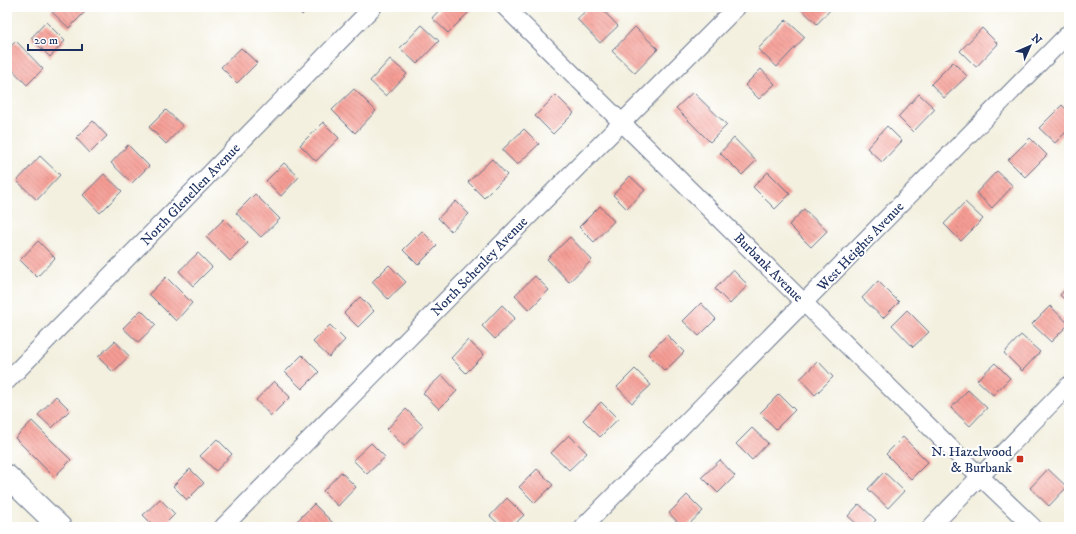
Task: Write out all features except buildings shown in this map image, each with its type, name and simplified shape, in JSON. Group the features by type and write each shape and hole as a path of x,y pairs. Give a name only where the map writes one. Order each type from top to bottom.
{"street":[{"name":"North Glenellen Avenue","path":"7,381 373,7"},
{"name":"Burbank Avenue","path":"505,7 980,477 1033,527"},
{"name":"North Schenley Avenue","path":"223,527 737,7"},
{"name":"West Heights Avenue","path":"583,527 1069,33"},
{"path":"931,527 1069,385"},
{"path":"7,476 60,527"}],"place":[{"name":"N. Hazelwood & Burbank","path":"1020,459"}]}
